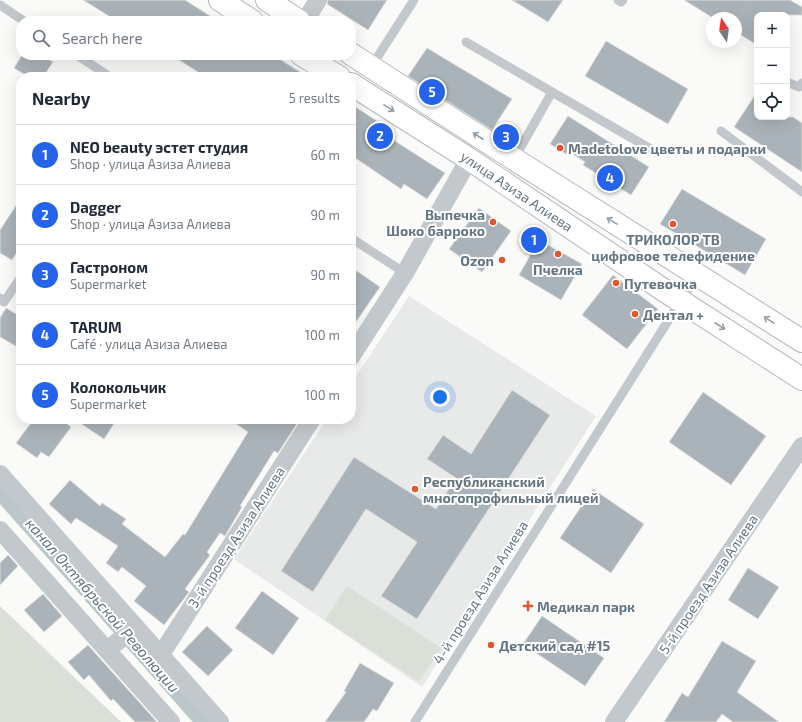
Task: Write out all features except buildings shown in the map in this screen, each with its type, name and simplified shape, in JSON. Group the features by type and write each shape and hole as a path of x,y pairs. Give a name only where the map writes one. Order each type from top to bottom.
{"main road":[{"path":"220,0 244,16"},
{"path":"267,0 291,16"},
{"name":"улица Азиза Алиева","path":"356,57 802,341"},
{"path":"310,60 331,72"},
{"name":"улица Азиза Алиева","path":"356,87 469,159 680,300 802,379"}],"street":[{"path":"308,16 318,0"},
{"path":"356,349 405,273 469,159"},
{"name":"3-й проезд Азиза Алиева","path":"160,656 309,424"},
{"name":"5-й проезд Азиза Алиева","path":"614,722 802,446"},
{"path":"0,474 220,722"},
{"path":"0,530 171,722"},
{"path":"107,650 136,627"}],"lane":[{"path":"371,67 414,0"},
{"path":"618,0 621,2 623,0"},
{"path":"0,5 16,16"},
{"path":"466,42 656,152"},
{"path":"84,60 102,72"},
{"path":"790,83 798,87 802,83"},
{"path":"514,159 552,92"},
{"path":"720,131 802,192"},
{"path":"356,241 405,273"},
{"name":"4-й проезд Азиза Алиева","path":"415,722 697,275"},
{"path":"2,300 16,283"}],"shaded area":[{"name":"Республиканский многопрофильный лицей","path":"409,296 596,416 422,687 234,559 324,424 356,424 356,376"},
{"path":"347,586 441,648 419,682 325,620"},
{"path":"0,606 121,722 0,722"}],"waterway":[{"name":"канал Октябрьской Революции","path":"0,489 206,722"}],"place":[{"name":"Колокольчик","path":"432,92"},
{"name":"Dagger","path":"380,136"},
{"name":"Гастроном","path":"506,137"},
{"name":"Madetolove цветы и подарки","path":"560,148"},
{"name":"TARUM","path":"610,178"},
{"name":"Выпечка Шоко барроко","path":"493,222"},
{"name":"ТРИКОЛОР ТВ цифровое телефидение","path":"673,224"},
{"name":"NEO beauty эстет студия","path":"534,240"},
{"name":"Пчелка","path":"558,254"},
{"name":"Ozon","path":"502,260"},
{"name":"Путевочка","path":"616,283"},
{"name":"Дентал +","path":"635,314"},
{"name":"Республиканский многопрофильный лицей","path":"415,489"},
{"name":"Медикал парк","path":"528,606"},
{"name":"Детский сад #15","path":"491,645"}]}
